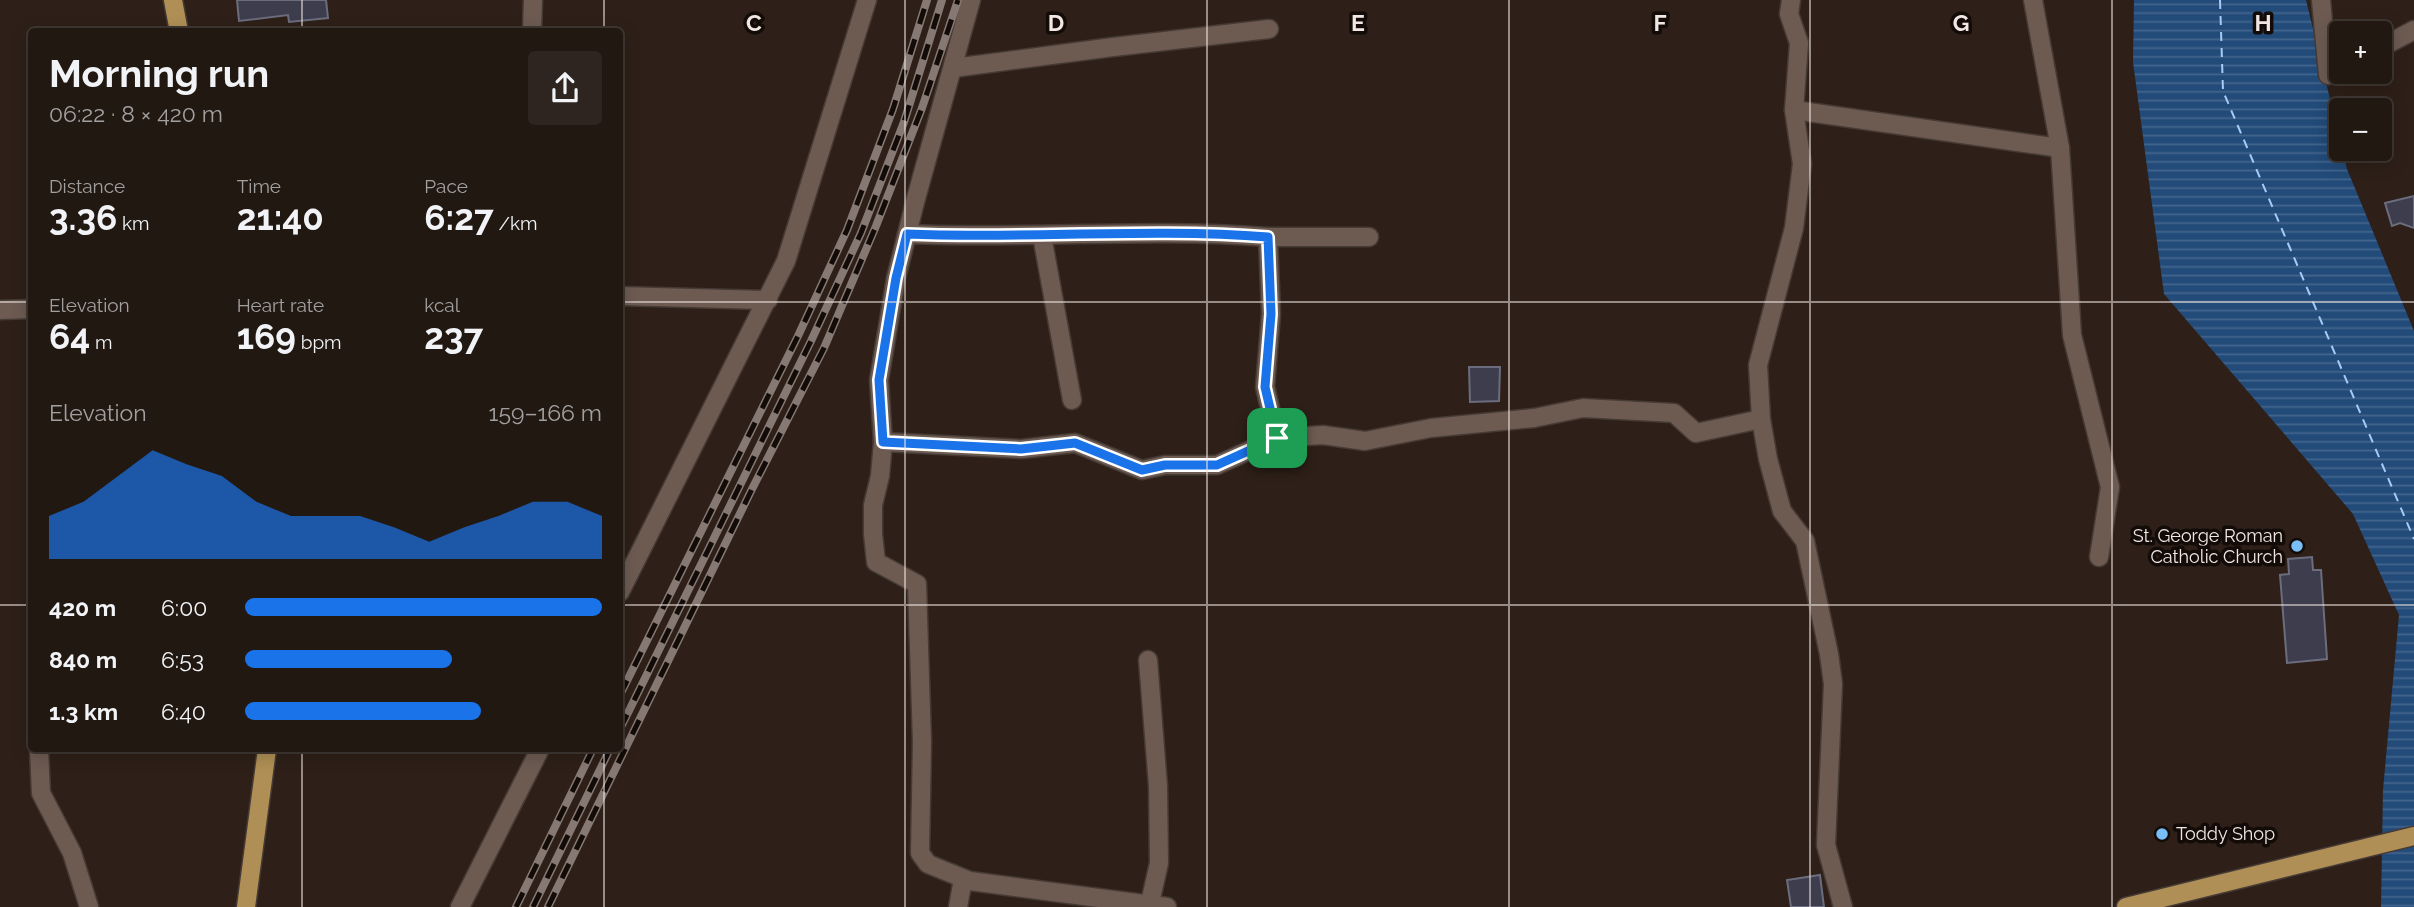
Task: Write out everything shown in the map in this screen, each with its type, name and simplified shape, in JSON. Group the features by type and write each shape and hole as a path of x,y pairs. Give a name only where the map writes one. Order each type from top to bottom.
{"main road":[{"path":"173,0 178,28"},
{"path":"246,907 267,752"},
{"path":"2126,907 2414,836"}],"street":[{"path":"533,0 533,28"},
{"path":"623,586 786,261 867,0"},
{"path":"971,0 896,278 879,380 883,442 880,476 873,505 873,534 876,562 917,584 922,742 920,853 928,864 963,879 1158,905 1158,786 1148,660"},
{"path":"1791,0 1789,14 1799,43 1794,110 1802,164 1794,228 1758,365 1761,419 1782,511 1805,541 1829,654 1833,684 1826,845 1843,907"},
{"path":"2033,0 2060,148 2072,335 2110,487 2099,557"},
{"path":"2321,0 2329,74"},
{"path":"953,68 1269,29"},
{"path":"2392,42 2414,30"},
{"path":"1794,110 2060,148"},
{"path":"907,234 974,237 1368,237"},
{"path":"1042,236 1072,400"},
{"path":"1268,237 1271,314 1265,387 1277,438"},
{"path":"623,296 768,300"},
{"path":"0,310 28,309"},
{"path":"883,442 1021,449 1075,443 1142,470 1165,465 1217,465 1277,438 1322,435 1365,441 1431,428 1534,418 1583,408 1674,413 1696,433 1761,419"},
{"path":"39,752 41,793 72,853 89,907"},
{"path":"460,907 538,752"},
{"path":"958,907 963,879"}],"water":[{"path":"2134,0 2306,0 2330,98 2329,161 2345,161 2414,331 2414,907 2381,907 2383,790 2399,615 2353,514 2164,294 2133,62"}],"building":[{"path":"237,0 326,0 328,18 289,22 288,15 239,21"},
{"path":"2414,196 2414,228 2400,223 2392,226 2385,203"},
{"path":"1469,367 1500,367 1499,401 1470,402"},
{"name":"St. George Roman Catholic Church","path":"2312,557 2313,570 2321,570 2327,659 2287,663 2280,575 2289,574 2288,559"},
{"path":"1820,875 1824,907 1791,907 1787,880"}],"ferry route":[{"path":"2220,0 2223,91 2414,539"}],"railway":[{"path":"623,689 798,336 847,230 893,109 927,0"},
{"path":"623,723 811,341 861,233 904,122 942,0"},
{"path":"548,907 752,489 824,348 922,108 958,0"},
{"path":"516,907 592,752"},
{"path":"533,907 609,752"}],"place":[{"name":"St. George Roman Catholic Church","path":"2297,546"},
{"name":"Toddy Shop","path":"2162,834"}],"route":[{"path":"907,234 974,237 1268,237 1271,314 1265,387 1277,438 1217,465 1165,465 1142,470 1075,443 1021,449 883,442 879,380 896,278 907,234"}]}
